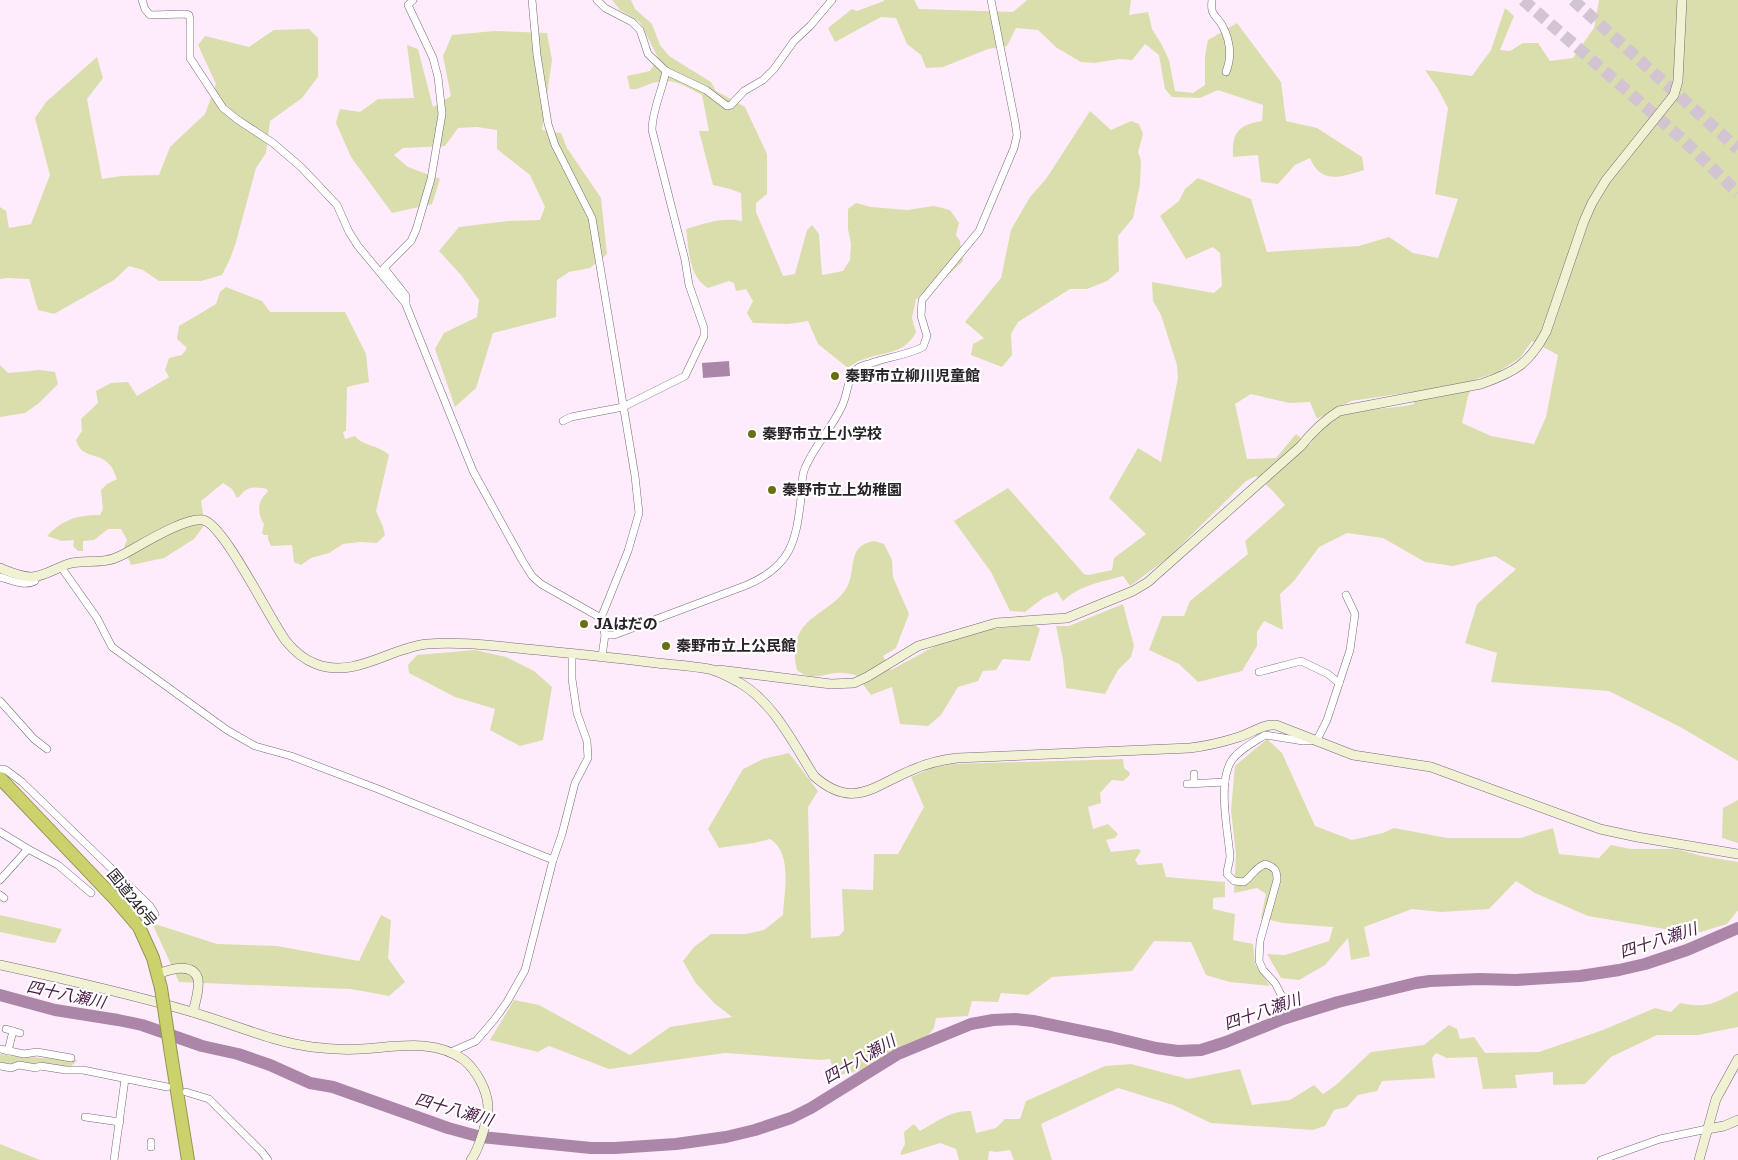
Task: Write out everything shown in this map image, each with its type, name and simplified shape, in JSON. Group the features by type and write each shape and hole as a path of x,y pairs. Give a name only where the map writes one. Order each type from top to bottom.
{"highway":[{"name":"国道246号","path":"0,778 115,899 139,927 147,942 159,974 188,1160"}],"street":[{"path":"142,0 145,9 150,15 189,15 190,58 223,108 273,142 301,167 338,205 349,232 358,246 406,305 472,471 532,576 541,584 601,618"},
{"path":"406,305 406,296 384,268 411,240 416,230 431,179 442,114 438,77 425,38 408,5 413,0"},
{"path":"532,0 537,55 548,124 555,145 592,218 635,476 639,513 628,552 601,618 605,635 602,656"},
{"path":"597,0 605,8 632,22 640,30 648,54 666,71 706,90 727,106 731,106 744,91 763,80 774,70 794,41 810,26 832,0"},
{"path":"605,635 614,634 760,580 777,567 786,557 794,542 798,526 804,470 842,405 851,376 858,368 882,358 912,352 923,347 926,336 922,316 922,300 979,231 1014,148 1015,122 991,0"},
{"path":"1212,0 1214,17 1222,25 1230,47 1229,64 1226,72"},
{"path":"0,568 25,576 36,576 75,563 110,560 185,522 205,520 212,525 225,542 286,642 304,658 315,664 325,667 345,668 424,644 451,643 602,656 831,684 849,684 867,677 918,646 977,628 996,623 1067,618 1133,591 1148,582 1301,446 1326,419 1339,411 1481,384 1518,368 1529,359 1538,348 1546,332 1592,203 1606,180 1674,95 1678,81 1682,0"},
{"path":"563,421 580,415 623,407 685,376 704,336 704,328 689,284 685,260 652,130 652,121 664,85 666,71"},
{"path":"61,567 97,618 112,647 227,730 247,742 291,756 378,789 553,860"},
{"path":"0,577 31,584 35,581 36,576"},
{"path":"1317,740 1327,720 1350,650 1355,614 1346,595"},
{"path":"450,1052 476,1041 494,1020 518,986 525,970 553,860 575,784 588,758 587,741 577,713 572,679 572,653"},
{"path":"1259,672 1301,661 1328,674 1339,683"},
{"path":"711,670 740,683 761,699 778,720 814,776 822,783 834,789 852,793 872,790 911,770 940,760 1190,748 1241,737 1270,724 1358,756 1416,763 1431,767 1600,829 1738,854"},
{"path":"0,701 34,739 47,750"},
{"path":"1286,1004 1275,983 1263,970 1259,961 1260,941 1277,880 1277,872 1273,866 1265,864 1256,868 1252,876 1244,882 1234,881 1227,874 1230,858 1225,826 1225,782 1232,759 1265,734 1303,741 1317,740"},
{"path":"0,770 6,770 22,782 156,914"},
{"path":"1194,774 1191,783 1225,782"},
{"path":"0,832 58,865 91,893"},
{"path":"0,880 28,849"},
{"path":"0,965 193,1012 310,1047 359,1049 430,1046 450,1052 464,1061 474,1071 482,1084 488,1107 480,1146 471,1160"},
{"path":"159,974 167,970 188,968 193,972 198,980 193,1012"},
{"path":"8,1051 13,1031"},
{"path":"0,1049 24,1054 38,1052 71,1058"},
{"path":"1699,1160 1716,1099 1738,1059"},
{"path":"0,1066 11,1068 19,1065 36,1068 40,1066 66,1070 83,1070 167,1087"},
{"path":"114,1160 125,1079"},
{"path":"186,1092 210,1099 268,1160"},
{"path":"85,1118 120,1122"},
{"path":"1601,1160 1660,1139 1724,1126 1738,1120"}],"green space":[{"path":"612,0 631,0 635,9 652,24 660,45 669,56 711,82 716,91 745,107 767,154 767,194 756,203 756,212 783,276 795,274 807,230 812,225 819,234 822,275 843,271 850,260 851,244 848,229 848,209 856,203 871,207 907,210 934,206 950,210 959,223 956,235 960,241 963,261 947,276 916,299 912,318 916,332 906,345 893,351 858,361 848,368 818,344 808,321 788,324 753,323 747,313 753,301 746,289 736,291 734,283 729,281 708,288 701,283 691,262 686,229 721,220 742,221 741,193 713,185 699,131 709,131 702,95 679,83 667,81 630,89 627,76 650,71 658,58 640,22 620,10"},
{"path":"884,0 914,0 919,9 1013,12 1027,0 1131,0 1129,15 1148,12 1152,29 1169,60 1175,91 1193,93 1205,85 1205,56 1208,40 1237,23 1281,82 1286,121 1317,128 1362,157 1364,170 1347,175 1326,176 1315,167 1310,158 1295,165 1278,184 1261,182 1258,155 1233,157 1233,148 1238,131 1247,125 1262,121 1263,105 1218,90 1200,98 1172,97 1165,89 1159,55 1145,44 1132,60 1120,59 1094,63 1081,62 1057,48 1038,30 1016,28 1007,46 988,49 943,67 926,68 921,55 907,44 896,18 881,17 835,42 828,28 852,9 857,11"},
{"path":"1599,0 1738,0 1738,761 1682,728 1609,691 1491,682 1497,653 1465,643 1477,604 1516,569 1495,556 1453,566 1425,562 1383,538 1347,533 1319,547 1294,581 1280,594 1283,630 1264,621 1257,632 1257,646 1242,671 1198,682 1179,664 1149,650 1162,616 1184,616 1190,601 1248,554 1245,541 1285,505 1256,476 1246,481 1169,557 1130,586 1123,576 1099,582 1076,591 1063,601 1057,592 1043,598 1025,612 1010,611 991,572 954,521 1008,488 1084,574 1088,575 1112,570 1114,558 1146,534 1109,498 1138,448 1161,462 1178,378 1177,365 1161,315 1153,301 1152,282 1214,293 1222,286 1220,253 1213,247 1186,259 1160,216 1179,201 1185,189 1198,178 1251,199 1267,252 1359,246 1389,237 1413,253 1438,258 1458,199 1435,194 1448,108 1425,70 1472,76 1491,50 1505,8 1514,16 1500,50 1510,51 1523,43 1538,43 1550,61 1573,58 1594,28","holes":["1532,341 1558,355 1546,417 1534,444 1491,436 1462,423 1468,396 1476,379 1496,373 1520,358","1412,392 1414,404 1344,415 1323,425 1310,445 1296,434 1276,458 1247,459 1235,404 1251,394 1289,403 1310,402 1317,419 1351,401"]},
{"path":"309,29 318,38 318,77 302,98 270,121 266,153 256,168 236,242 222,275 201,281 159,281 143,270 129,266 114,280 54,314 38,310 29,279 0,279 0,207 6,211 9,228 31,224 50,175 35,118 46,102 97,57 103,78 87,99 102,179 121,176 159,175 170,147 205,114 216,84 198,45 205,36 249,47 274,30"},
{"path":"494,31 547,33 552,60 542,130 561,133 567,148 601,198 607,254 590,268 569,272 557,280 556,317 493,333 476,388 455,407 435,349 444,333 477,317 479,300 461,275 439,251 459,227 508,221 540,220 545,207 530,175 497,149 497,130 477,127 458,128 445,146 403,148 394,155 408,167 440,179 432,204 392,213 351,157 336,123 340,109 360,112 378,99 414,98 407,45 418,49 433,107 451,96 443,56 452,35"},
{"path":"1090,111 1111,130 1131,121 1139,124 1143,134 1138,152 1141,161 1140,184 1133,218 1118,236 1119,271 1107,281 1087,289 1070,289 1018,322 1011,334 1012,355 1002,367 971,355 973,344 984,338 965,322 1001,278 1011,230 1030,197 1046,179"},
{"path":"226,287 262,301 270,312 345,312 366,354 369,382 347,387 346,431 343,432 345,439 355,436 362,442 380,449 389,455 376,511 385,535 377,543 343,544 329,553 311,558 301,565 294,562 292,545 271,546 268,535 262,533 264,524 260,516 259,507 264,495 268,492 267,489 251,488 237,498 232,489 223,483 201,501 203,527 194,539 164,558 131,565 124,547 127,540 121,529 108,529 94,540 83,541 83,551 78,551 73,546 74,540 62,541 47,536 71,519 100,515 103,509 101,490 107,484 117,479 110,465 100,458 86,453 76,440 82,431 81,419 98,403 96,391 111,383 128,382 137,396 169,377 165,370 169,358 182,355 187,348 177,339 179,326 216,304 220,292"},
{"path":"0,365 8,373 40,370 55,372 58,384 39,403 25,413 0,417"},
{"path":"874,541 884,544 892,560 893,577 909,614 896,648 883,656 891,670 939,644 992,629 1035,625 1040,629 1030,661 1003,659 996,670 983,671 978,681 958,687 941,715 928,726 900,724 892,687 871,695 856,675 838,673 811,676 797,670 795,651 800,632 810,620 837,600 842,594 850,580 854,559 859,548"},
{"path":"1123,604 1134,646 1131,657 1118,670 1105,694 1066,688 1056,626 1069,626"},
{"path":"475,650 506,657 534,671 552,687 543,740 520,746 490,730 495,709 455,697 409,673 408,665 417,655"},
{"path":"1267,739 1282,753 1315,826 1352,840 1383,833 1394,828 1447,838 1521,838 1553,828 1559,854 1599,858 1611,845 1631,849 1676,849 1702,856 1738,862 1738,910 1727,924 1694,934 1588,916 1535,893 1516,881 1489,909 1441,912 1412,909 1364,927 1370,956 1351,960 1348,938 1325,965 1299,980 1281,978 1267,954 1285,955 1329,941 1333,927 1283,923 1261,918 1266,894 1257,888 1234,893 1236,855 1231,810 1235,766"},
{"path":"789,753 818,791 808,807 811,938 839,936 844,930 842,889 873,890 874,854 898,854 924,807 911,777 932,768 952,764 1123,759 1124,768 1130,773 1129,776 1123,781 1112,780 1100,793 1101,803 1088,807 1093,829 1108,824 1118,834 1115,838 1106,840 1111,852 1138,849 1141,851 1135,860 1138,865 1162,863 1166,877 1225,882 1225,897 1213,898 1213,909 1235,914 1233,940 1253,944 1255,964 1270,986 1230,982 1206,975 1191,942 1154,941 1132,971 1052,977 1028,995 1001,993 998,1002 972,1001 968,1016 936,1018 934,1028 927,1037 906,1044 866,1069 835,1076 830,1059 820,1060 725,1053 609,1069 549,1046 538,1052 490,1040 514,1000 539,1005 630,1055 670,1027 732,1017 714,1003 695,982 683,961 694,947 711,934 746,934 764,930 783,915 786,874 782,854 777,845 770,839 719,848 708,829 743,769 763,759"},
{"path":"1738,800 1738,843 1722,838 1723,808"},
{"path":"0,915 62,929 55,943 0,932"},
{"path":"381,915 391,920 388,958 405,982 389,996 351,989 179,982 152,923 217,944 277,946 359,961"},
{"path":"1738,991 1738,1027 1698,1035 1657,1035 1611,1057 1585,1084 1553,1085 1553,1072 1515,1075 1517,1088 1483,1089 1477,1057 1447,1058 1436,1053 1432,1058 1435,1078 1382,1081 1377,1091 1358,1095 1347,1107 1334,1110 1325,1126 1313,1130 1211,1123 1173,1105 1118,1088 1041,1124 1052,1160 1014,1160 1010,1150 989,1151 988,1160 959,1160 956,1149 940,1143 900,1154 905,1144 904,1132 914,1124 920,1131 951,1114 971,1111 976,1133 996,1128 1005,1119 1020,1119 1026,1101 1105,1066 1131,1064 1188,1079 1240,1069 1252,1105 1290,1100 1314,1085 1323,1094 1336,1085 1371,1052 1424,1045 1449,1025 1457,1029 1460,1039 1474,1037 1485,1053 1539,1052 1603,1030 1655,1008 1671,1012 1680,1003 1690,1005 1710,1004"},
{"path":"0,1054 78,1060 69,1068 17,1063 2,1064 0,1066"},
{"path":"0,1144 40,1160 0,1160"}],"shaded area":[{"path":"729,361 730,376 703,378 702,363"}],"waterway":[{"name":"四十八瀬川","path":"0,995 55,1010 142,1025 202,1046 238,1054 270,1065 310,1083 333,1087 448,1128 481,1137 591,1148 615,1148 676,1144 726,1137 791,1118 811,1108 898,1054 971,1024 993,1020 1015,1019 1033,1021 1156,1048 1178,1051 1201,1050 1283,1019 1338,1002 1416,983 1580,976 1619,970 1645,964 1687,950 1738,928"}],"tunnel":[{"path":"1523,0 1680,137 1738,193"},
{"path":"1573,0 1738,149"}],"place":[{"name":"秦野市立柳川児童館","path":"835,376"},
{"name":"秦野市立上小学校","path":"752,434"},
{"name":"秦野市立上幼稚園","path":"772,490"},
{"name":"JAはだの","path":"584,624"},
{"name":"秦野市立上公民館","path":"666,646"}]}
